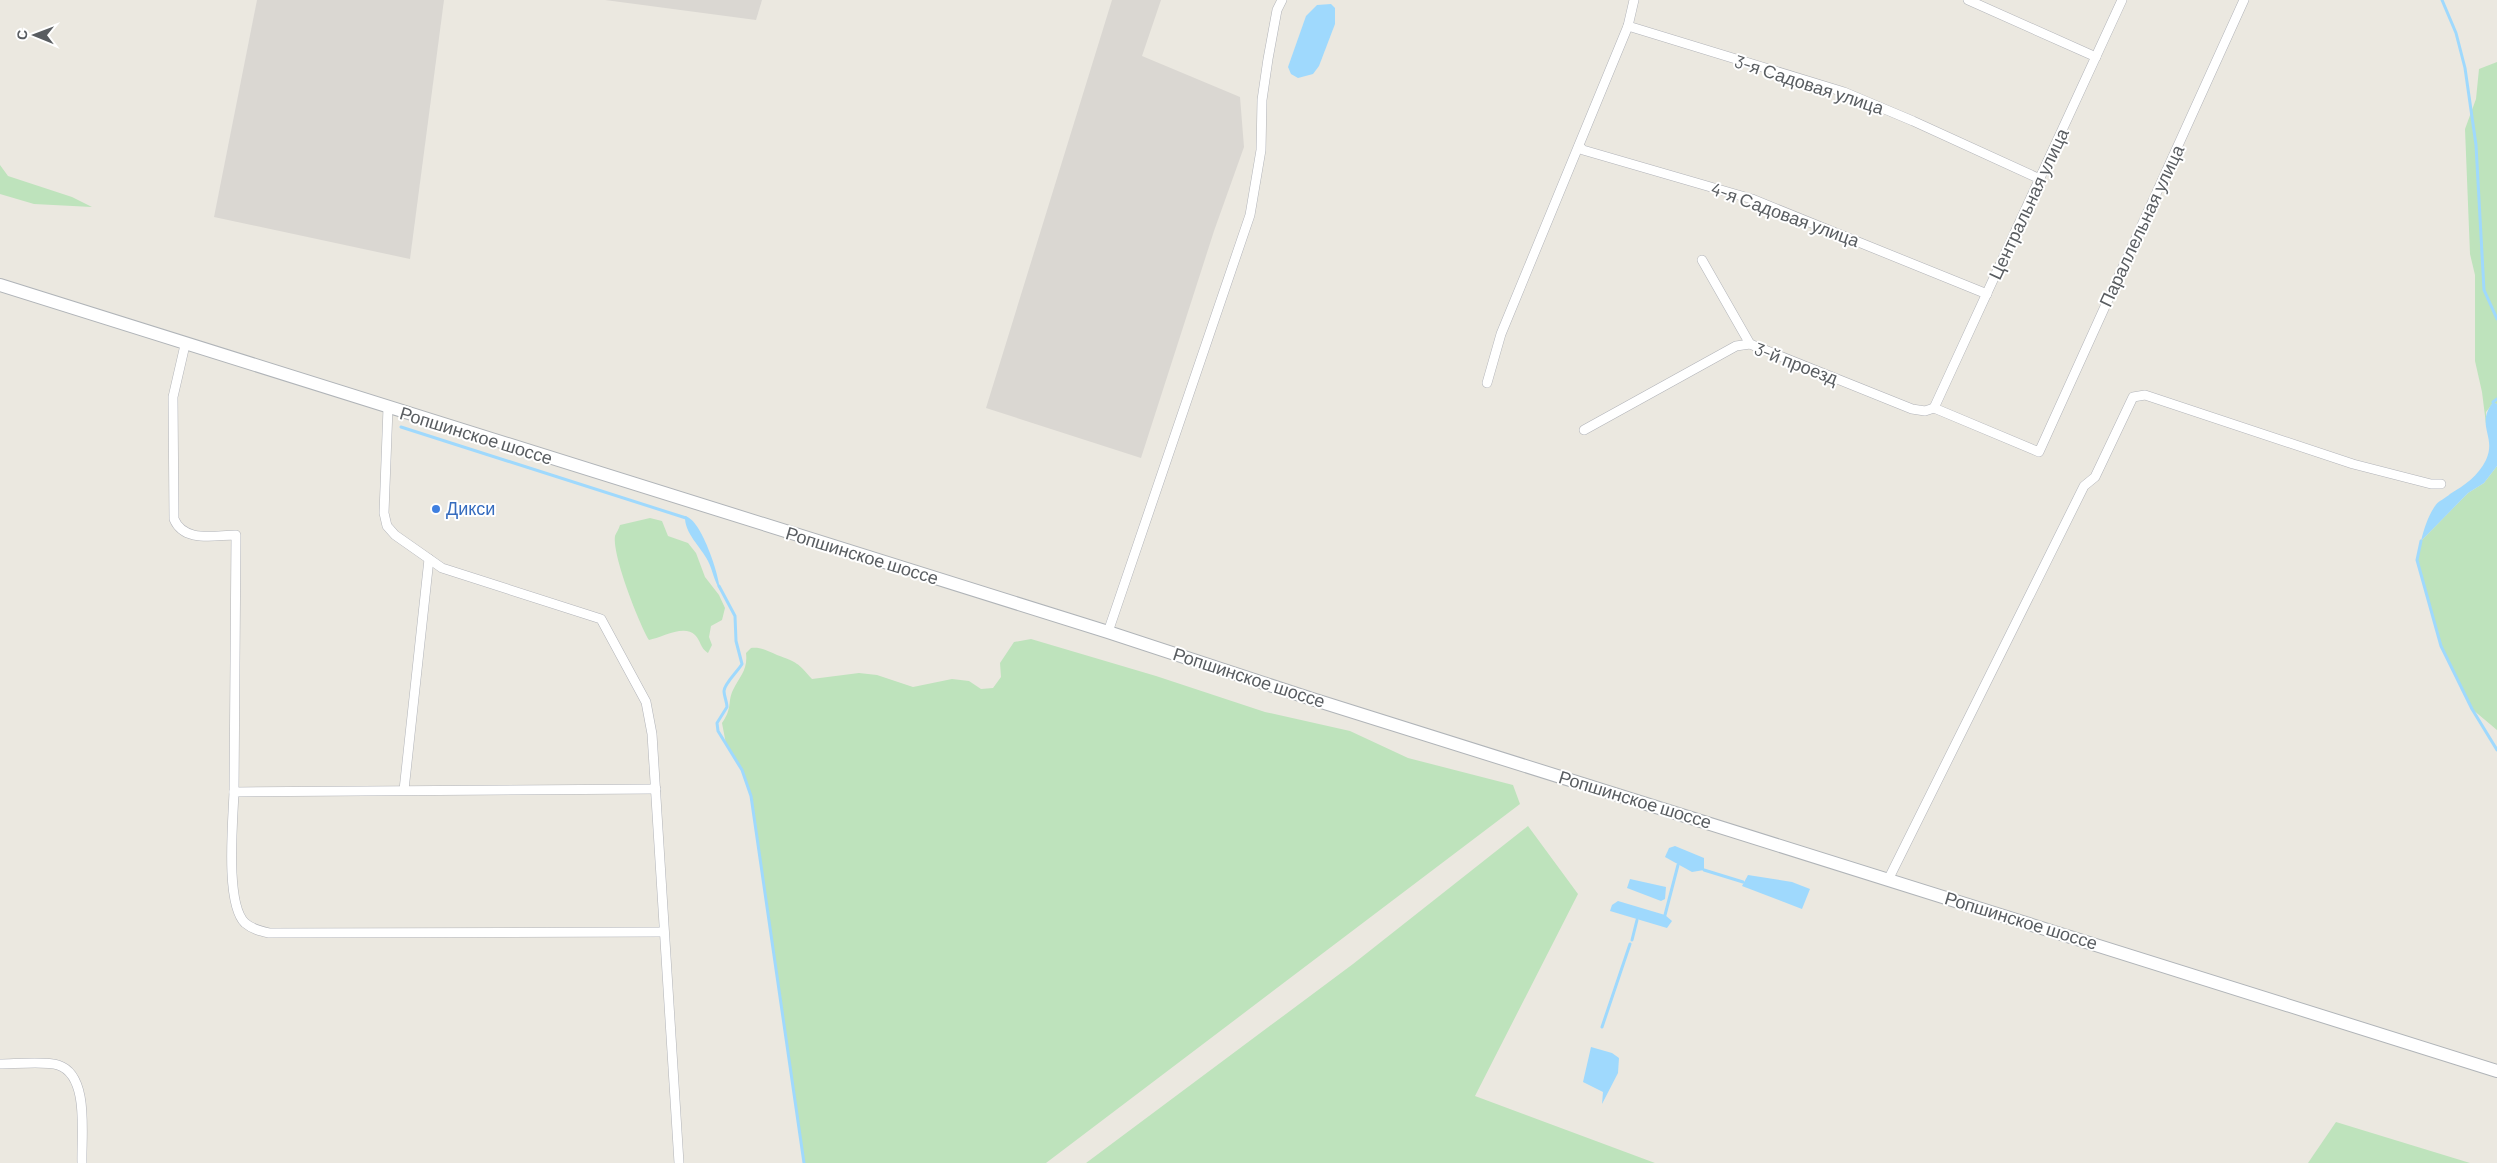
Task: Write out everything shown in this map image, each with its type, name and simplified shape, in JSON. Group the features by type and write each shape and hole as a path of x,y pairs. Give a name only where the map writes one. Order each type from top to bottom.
{"main road":[{"name":"Ропшинское шоссе","path":"0,285 185,345 1108,632 1312,699 2497,1071"}],"street":[{"path":"1274,0 1277,10"},
{"path":"1108,632 1250,215 1261,150 1262,100 1277,10 1282,0"},
{"path":"1487,384 1501,334 1628,26 1634,0"},
{"path":"1968,0 2096,56"},
{"name":"Центральная улица","path":"1934,408 2122,0"},
{"name":"Параллельная улица","path":"1934,408 2039,452 2244,0"},
{"name":"3-я Садовая улица","path":"1628,26 1844,92 2040,179"},
{"name":"4-я Садовая улица","path":"1579,146 1583,150 1752,198 1987,294"},
{"path":"1702,260 1750,344"},
{"name":"3-й проезд","path":"1584,430 1736,346 1750,344 1912,410 1925,411 1934,408"},
{"path":"185,345 173,397 174,519 177,527 190,535 236,535 232,886 236,909 244,922 257,931 279,934 664,932"},
{"path":"1888,880 2084,486 2095,477 2133,397 2145,395 2353,464 2431,484 2441,484"},
{"path":"388,408 384,513 387,526 395,535 442,568 601,619 646,702 652,734 679,1163"},
{"path":"404,790 429,559"},
{"path":"234,792 656,790"},
{"path":"0,1064 58,1065 73,1075 80,1090 82,1163"}],"shaded area":[{"path":"257,0 444,0 410,259 214,217"},
{"path":"605,0 762,0 756,20"},
{"path":"1112,0 1161,0 1142,56 1240,97 1244,147 1214,231 1141,458 986,408"}],"green space":[{"path":"2497,62 2497,404 2493,403 2486,412 2486,424 2482,392 2475,361 2475,275 2470,254 2465,129 2476,99 2479,69"},
{"path":"0,165 8,176 72,197 92,207 34,204 0,194"},
{"path":"2497,466 2497,730 2472,709 2441,646 2417,560 2421,541 2468,493 2484,483"},
{"path":"650,518 662,521 668,536 688,543 696,553 705,577 719,595 725,608 722,620 711,626 709,637 712,645 708,653 703,649 697,637 690,632 679,631 649,640 639,619 622,573 615,545 615,536 620,525"},
{"path":"1031,639 1156,676 1265,712 1350,731 1408,758 1513,785 1520,804 1046,1163 804,1163 751,796 742,770 726,744 722,723 728,713 733,690 745,668 746,653 751,648 758,648 789,659 803,669 812,679 859,673 877,675 913,687 952,679 969,681 981,689 993,688 1001,677 1000,663 1014,642"},
{"path":"1528,826 1578,894 1475,1096 1655,1163 1086,1163 1353,964"},
{"path":"2336,1122 2470,1163 2308,1163"}],"water":[{"path":"1331,4 1335,8 1335,24 1319,66 1313,74 1298,78 1291,74 1288,67 1306,16 1317,5"},
{"path":"2493,402 2497,404 2497,466 2484,483 2468,493 2421,541 2428,518 2436,504 2471,480 2486,460 2489,444 2486,418"},
{"path":"685,516 691,519 703,537 713,560 720,590 708,561 687,528"},
{"path":"1675,846 1704,858 1704,870 1692,872 1665,857 1669,848"},
{"path":"1748,875 1792,882 1810,889 1802,909 1742,886"},
{"path":"1630,879 1666,887 1665,899 1661,901 1627,888"},
{"path":"1618,901 1665,915 1672,921 1667,928 1610,911 1612,905"},
{"path":"1591,1047 1612,1053 1619,1058 1618,1073 1602,1104 1603,1092 1583,1082"}],"waterway":[{"path":"2442,0 2456,33 2465,68 2476,145 2484,290 2497,319"},
{"path":"2493,402 2497,399"},
{"path":"401,427 686,518"},
{"path":"2421,541 2417,560 2441,646 2472,709 2497,750"},
{"path":"719,586 735,616 736,641 742,664 725,688 724,693 727,707 717,723 718,731 742,770 751,796 804,1163"},
{"path":"1665,915 1678,865"},
{"path":"1704,870 1743,882"},
{"path":"1632,940 1637,920"},
{"path":"1602,1027 1630,944"}],"place":[{"name":"Дикси","path":"436,509"}]}
